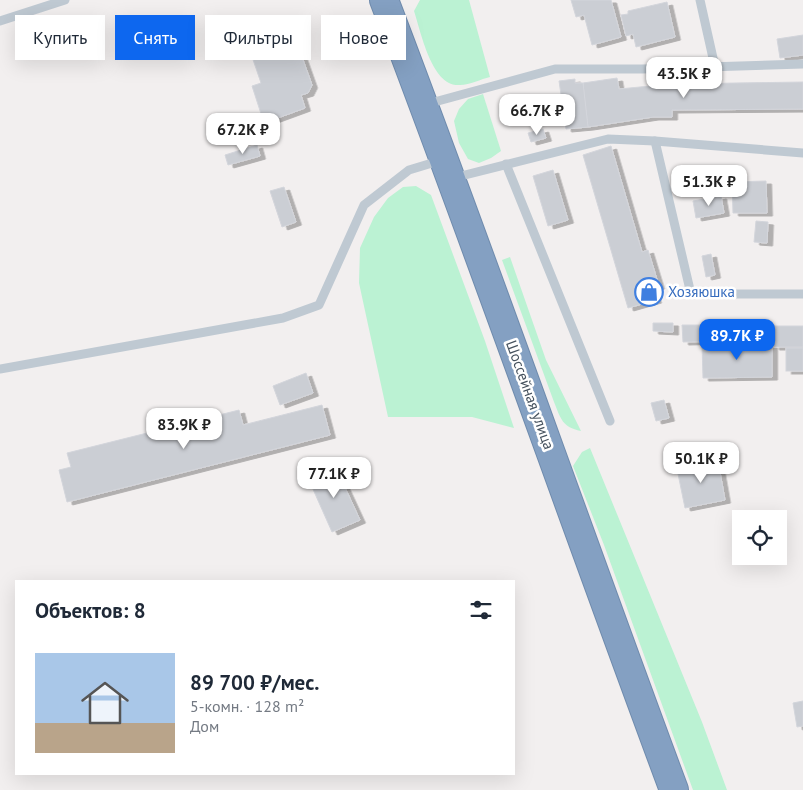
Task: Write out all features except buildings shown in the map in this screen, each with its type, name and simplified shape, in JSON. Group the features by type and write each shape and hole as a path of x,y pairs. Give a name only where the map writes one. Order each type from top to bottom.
{"highway":[{"name":"Шоссейная улица","path":"384,0 448,169 674,790"}],"lane":[{"path":"0,21 65,0"},
{"path":"700,0 715,67"},
{"path":"424,104 555,69 803,64"},
{"path":"0,369 283,318 319,305 364,205 409,170 506,164 608,138 655,140 803,153"},
{"path":"655,140 691,294 803,294"},
{"path":"506,164 610,421"}],"green space":[{"path":"420,0 469,0 490,77 460,85 450,84 442,78 429,57 414,11"},
{"path":"483,94 501,151 479,163 468,159 459,143 454,121 459,109 468,99"},
{"path":"416,186 431,195 485,341 514,428 472,417 388,417 359,283 360,248 374,217 388,198 403,187"},
{"path":"510,257 546,360 581,431 566,425 558,413 502,260"},
{"path":"590,448 702,722 727,790 693,790 604,545 573,466 582,452"}],"place":[{"name":"Хозяюшка","path":"649,292"}]}
